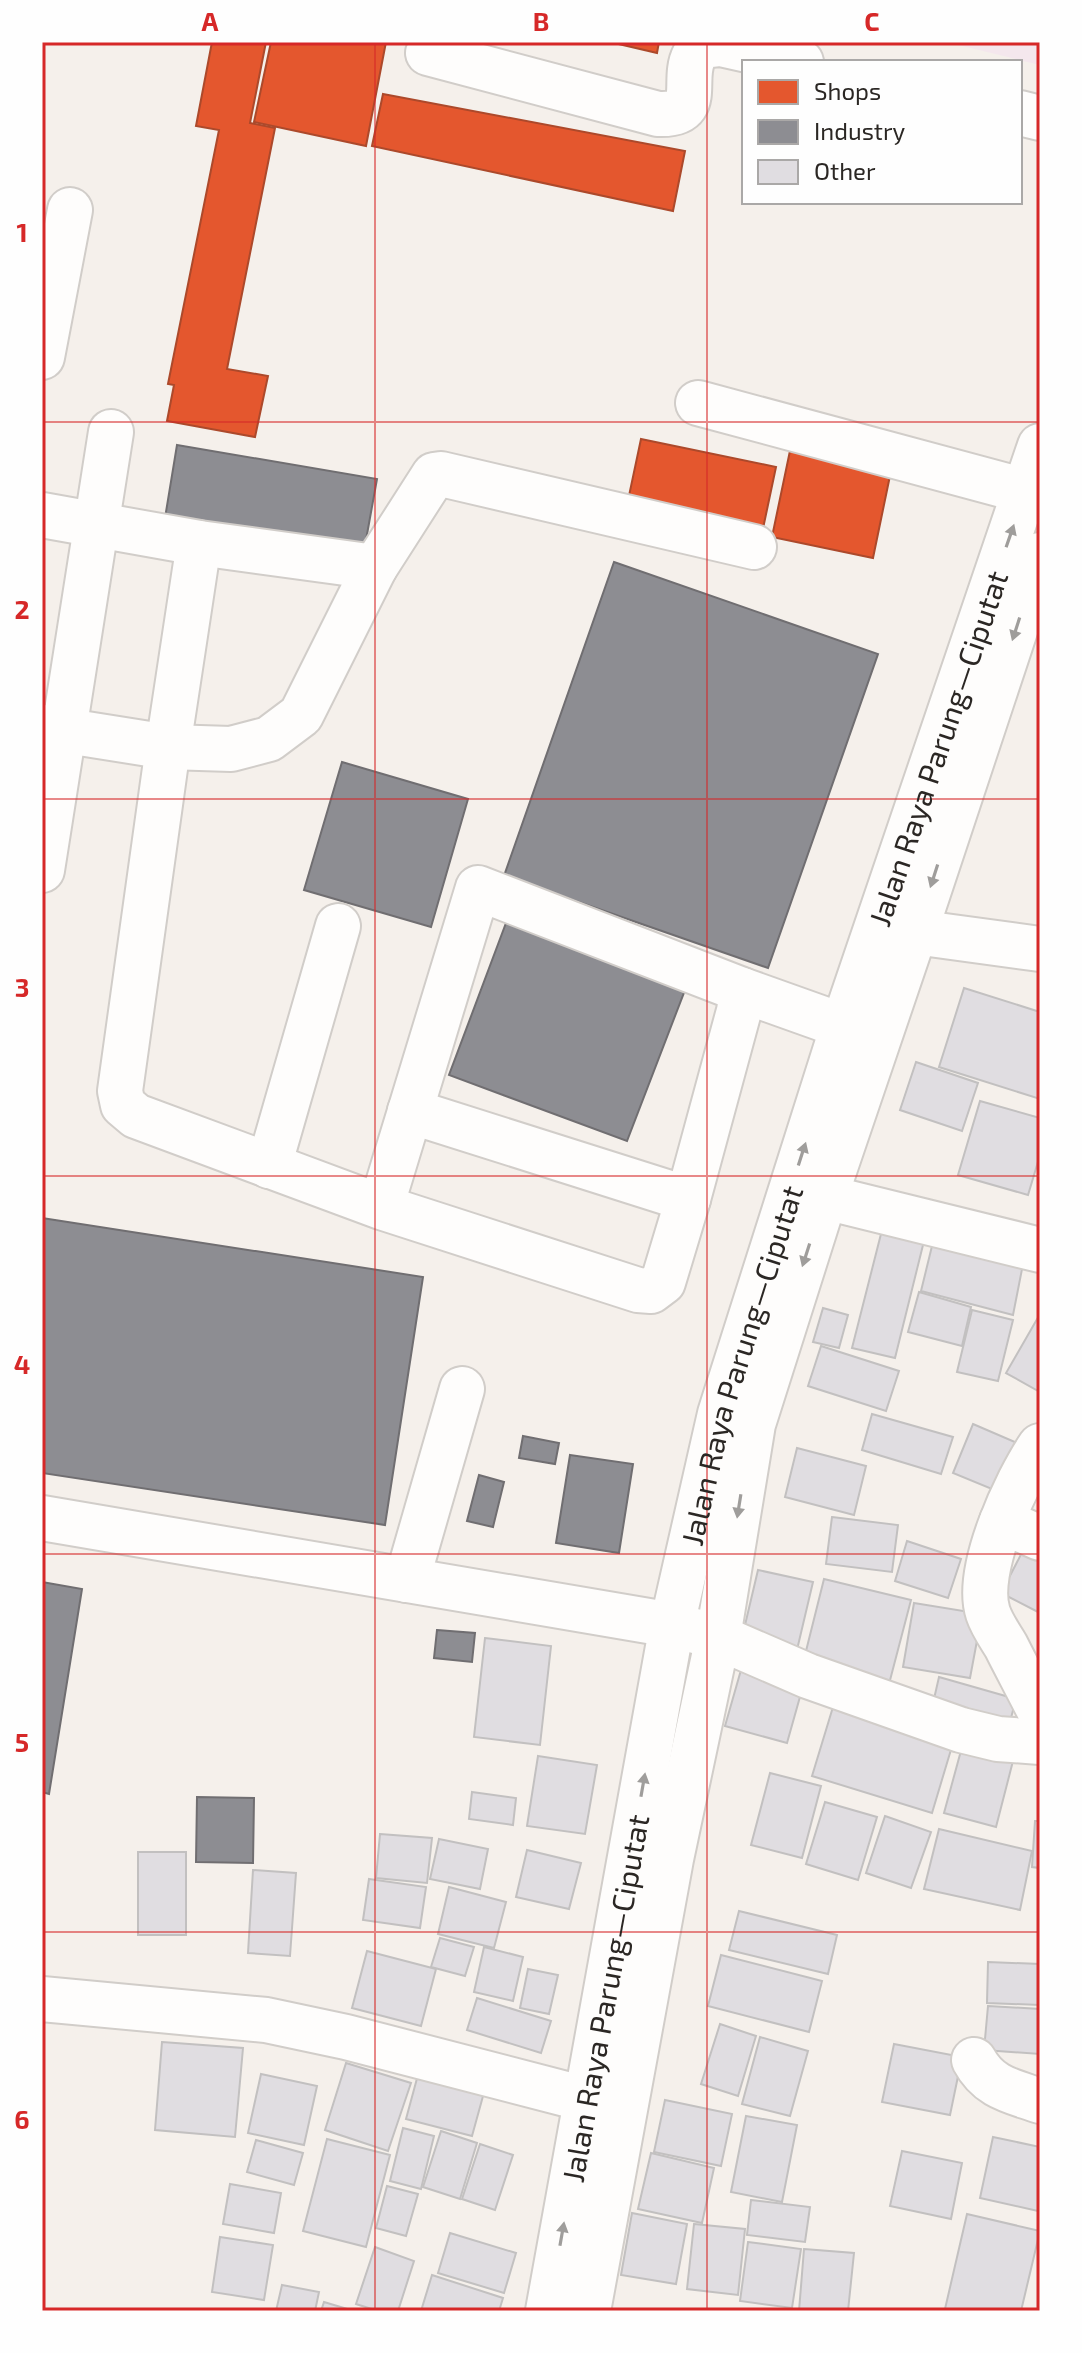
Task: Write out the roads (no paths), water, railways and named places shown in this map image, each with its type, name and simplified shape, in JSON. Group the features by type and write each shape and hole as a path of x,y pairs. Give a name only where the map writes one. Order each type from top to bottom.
{"main road":[{"path":"428,53 658,114 680,112 687,104 694,56 703,46 721,44 792,60"},
{"path":"42,357 70,210"},
{"path":"698,403 1025,491"},
{"path":"42,870 53,729 96,523 111,432"},
{"name":"Jalan Raya Parung—Ciputat","path":"548,2311 672,1625 720,1414 843,1026 1040,446"},
{"path":"53,729 168,747 231,749 269,739 301,715 375,567 434,475 441,474 754,547"},
{"path":"42,515 199,543 375,567"},
{"path":"199,543 120,1091 123,1105 136,1116 381,1207 638,1290 651,1291 663,1282 739,1011 742,990"},
{"name":"Jalan Raya Parung—Ciputat","path":"589,2311 671,1859 718,1637 753,1424 825,1197 1040,555"},
{"path":"381,1207 478,888 843,1026"},
{"path":"269,1166 338,926"},
{"path":"915,932 1040,949"},
{"path":"410,1111 688,1199"},
{"path":"825,1197 1040,1250"},
{"path":"407,1580 462,1389"},
{"path":"1040,1446 1028,1463 1021,1530 996,1536 987,1578 987,1611 1040,1712"},
{"path":"42,1518 672,1625 718,1637 808,1676 923,1718 998,1739 1040,1742"},
{"path":"42,1999 266,2020 346,2037 585,2099"},
{"path":"974,2060 982,2074 997,2086 1040,2101"}]}
